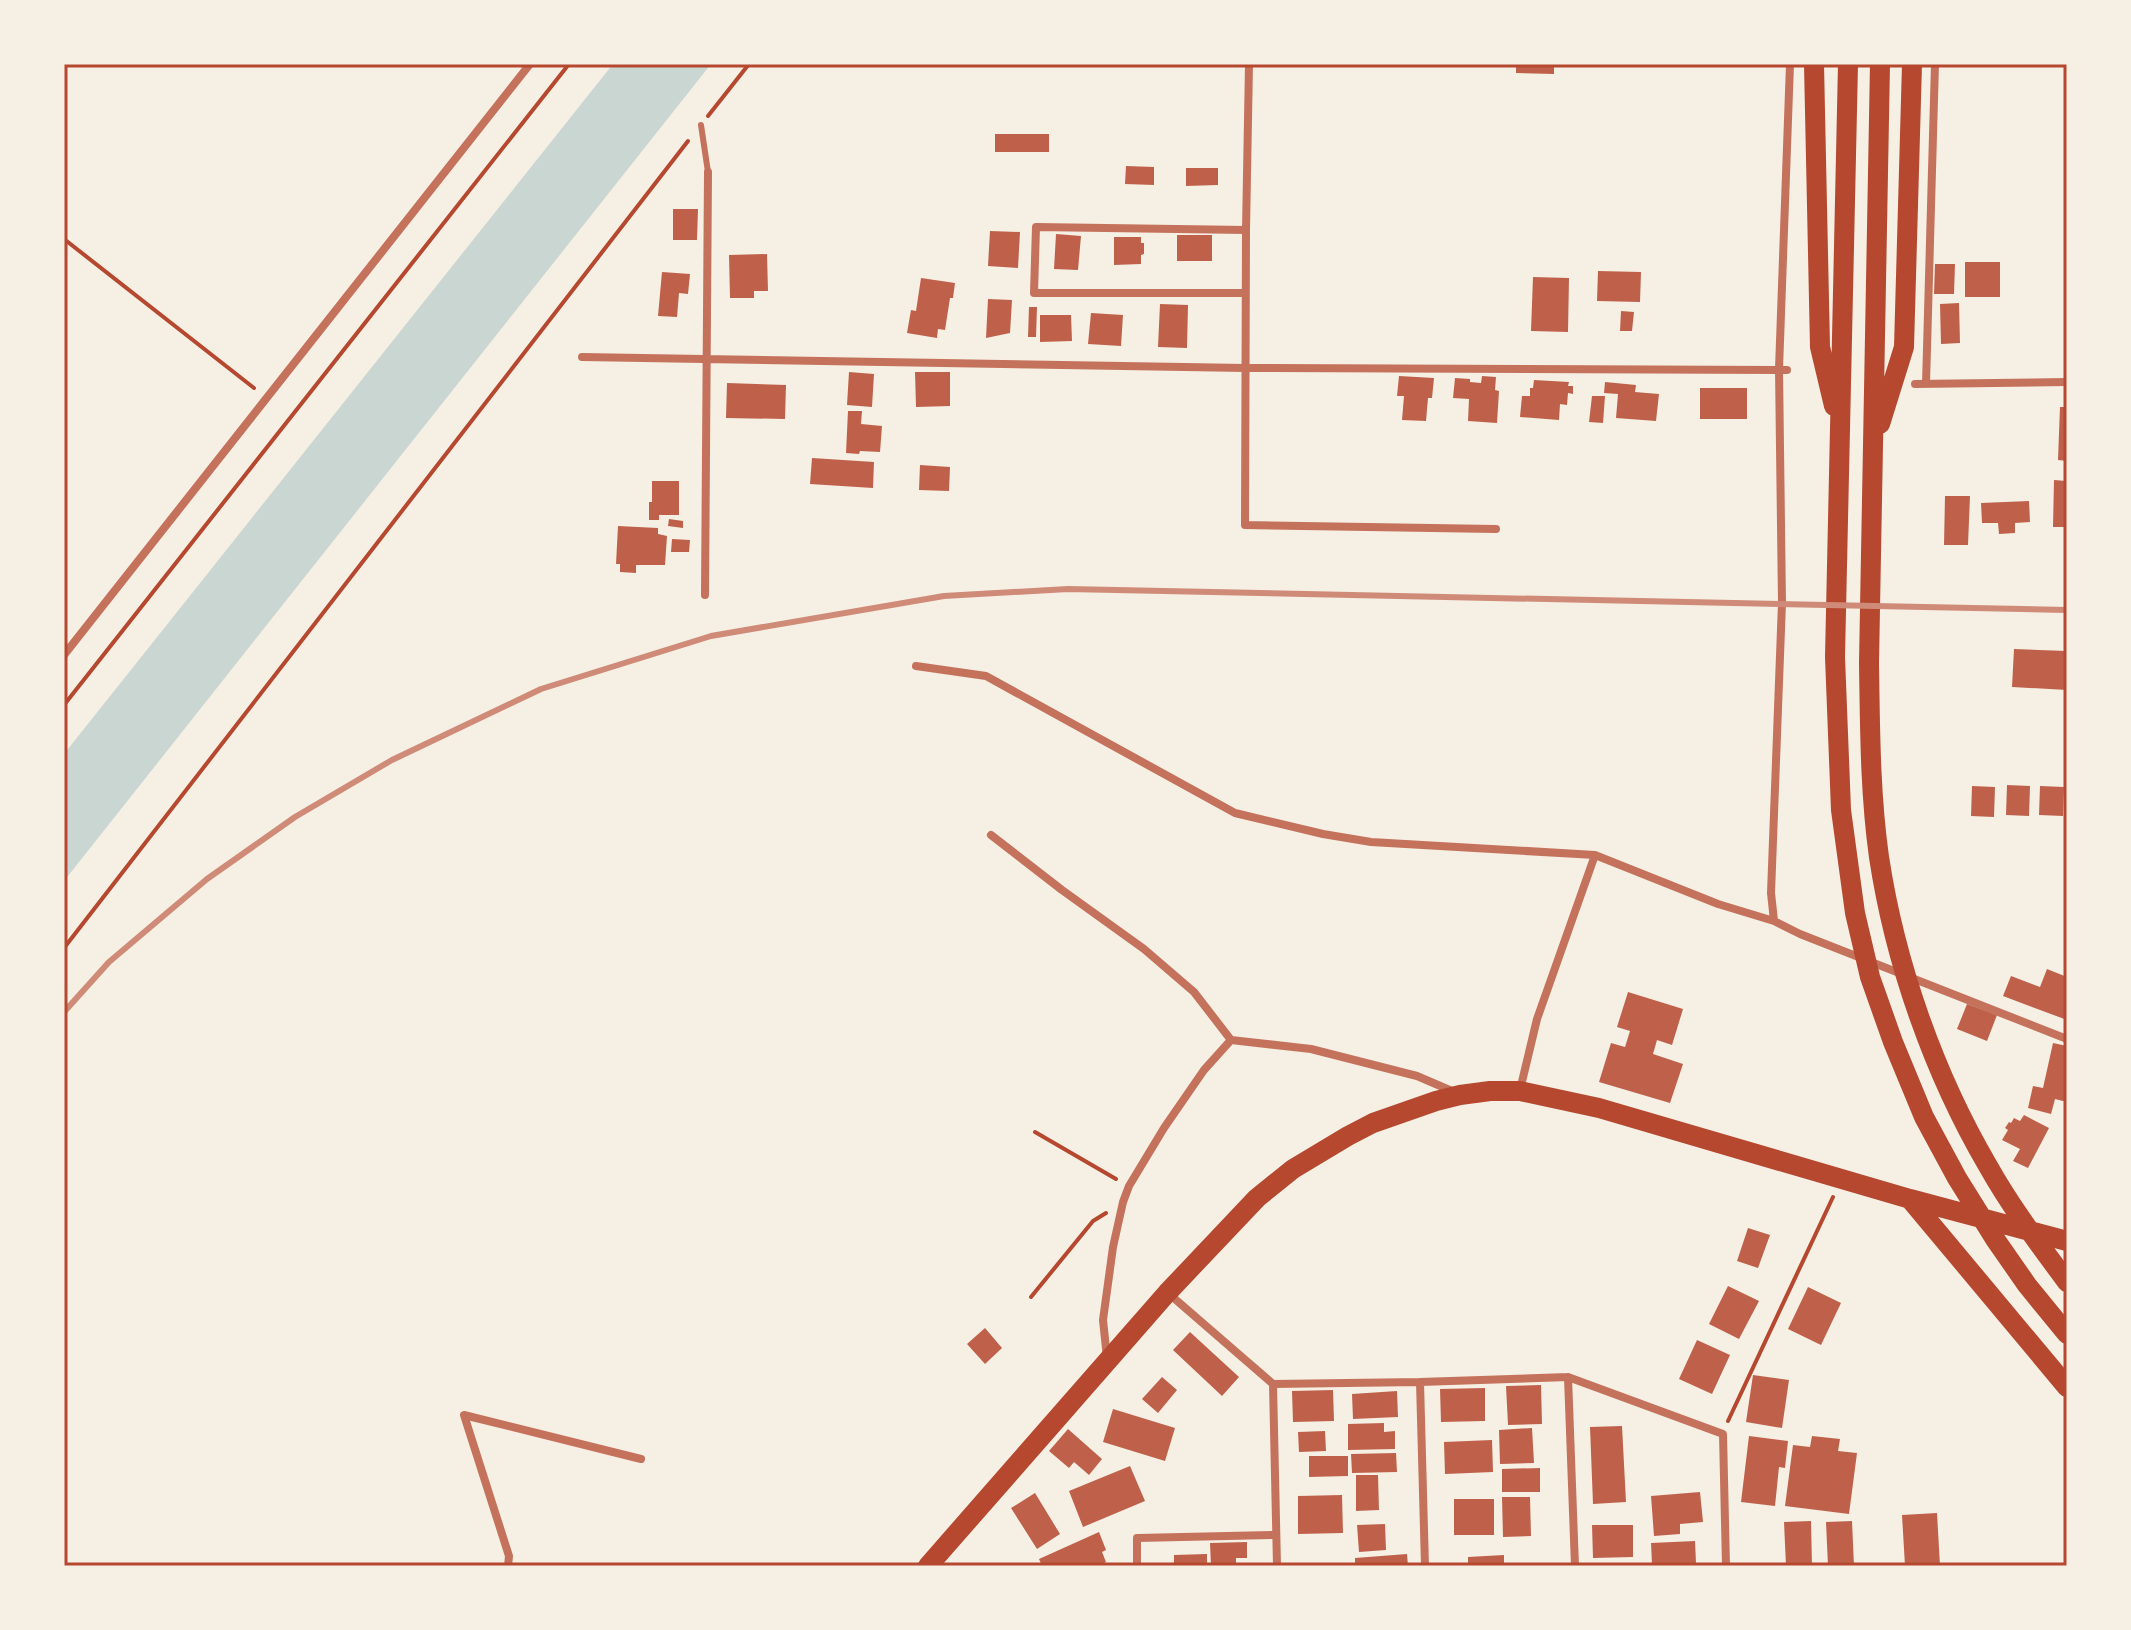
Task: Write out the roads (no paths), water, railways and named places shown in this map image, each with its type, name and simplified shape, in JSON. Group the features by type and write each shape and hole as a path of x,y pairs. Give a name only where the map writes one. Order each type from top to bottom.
{"highway":[{"path":"1814,64 1820,347 1841,437"},
{"path":"1848,64 1835,657 1841,810 1855,913 1870,977 1924,1117 1957,1178 2027,1285 2067,1334"},
{"path":"1880,64 1869,663 1871,751 1879,857 1907,982 1929,1045 1955,1105 2020,1218 2067,1282"},
{"path":"1873,448 1904,347 1912,64"},
{"path":"928,1566 1167,1293 1257,1198 1321,1151 1373,1123 1436,1101 1490,1091 1520,1091 1599,1108 1910,1199 2067,1241"},
{"path":"1910,1199 2067,1387"}],"street":[{"path":"64,655 530,64"},
{"path":"1249,64 1245,525 1496,529"},
{"path":"1774,921 1771,893 1782,603 1783,369 1790,64"},
{"path":"1926,384 1935,64"},
{"path":"705,595 708,172"},
{"path":"1245,293 1034,293 1036,227 1246,230"},
{"path":"582,357 1245,368 1783,369"},
{"path":"1915,384 2067,382"},
{"path":"916,666 986,676 1235,813 1371,842 1595,855 1718,904 1774,921 2067,1039"},
{"path":"991,835 1164,966 1194,992 1231,1040 1311,1049 1417,1076 1460,1095"},
{"path":"1520,1091 1537,1019 1595,855"},
{"path":"1107,1361 1103,1320 1113,1247 1129,1186 1204,1070 1231,1040"},
{"path":"1167,1293 1273,1384 1568,1377 1723,1434 1726,1566"},
{"path":"1568,1377 1575,1566"},
{"path":"1420,1382 1425,1566"},
{"path":"1273,1384 1277,1566"},
{"path":"508,1566 509,1556 464,1415 641,1459"},
{"path":"1137,1566 1137,1538 1275,1535"}],"lane":[{"path":"701,125 708,172"}],"railway":[{"path":"64,1012 109,962 207,879 295,817 392,760 541,689 711,636 944,596 1068,589 2067,610"}]}
